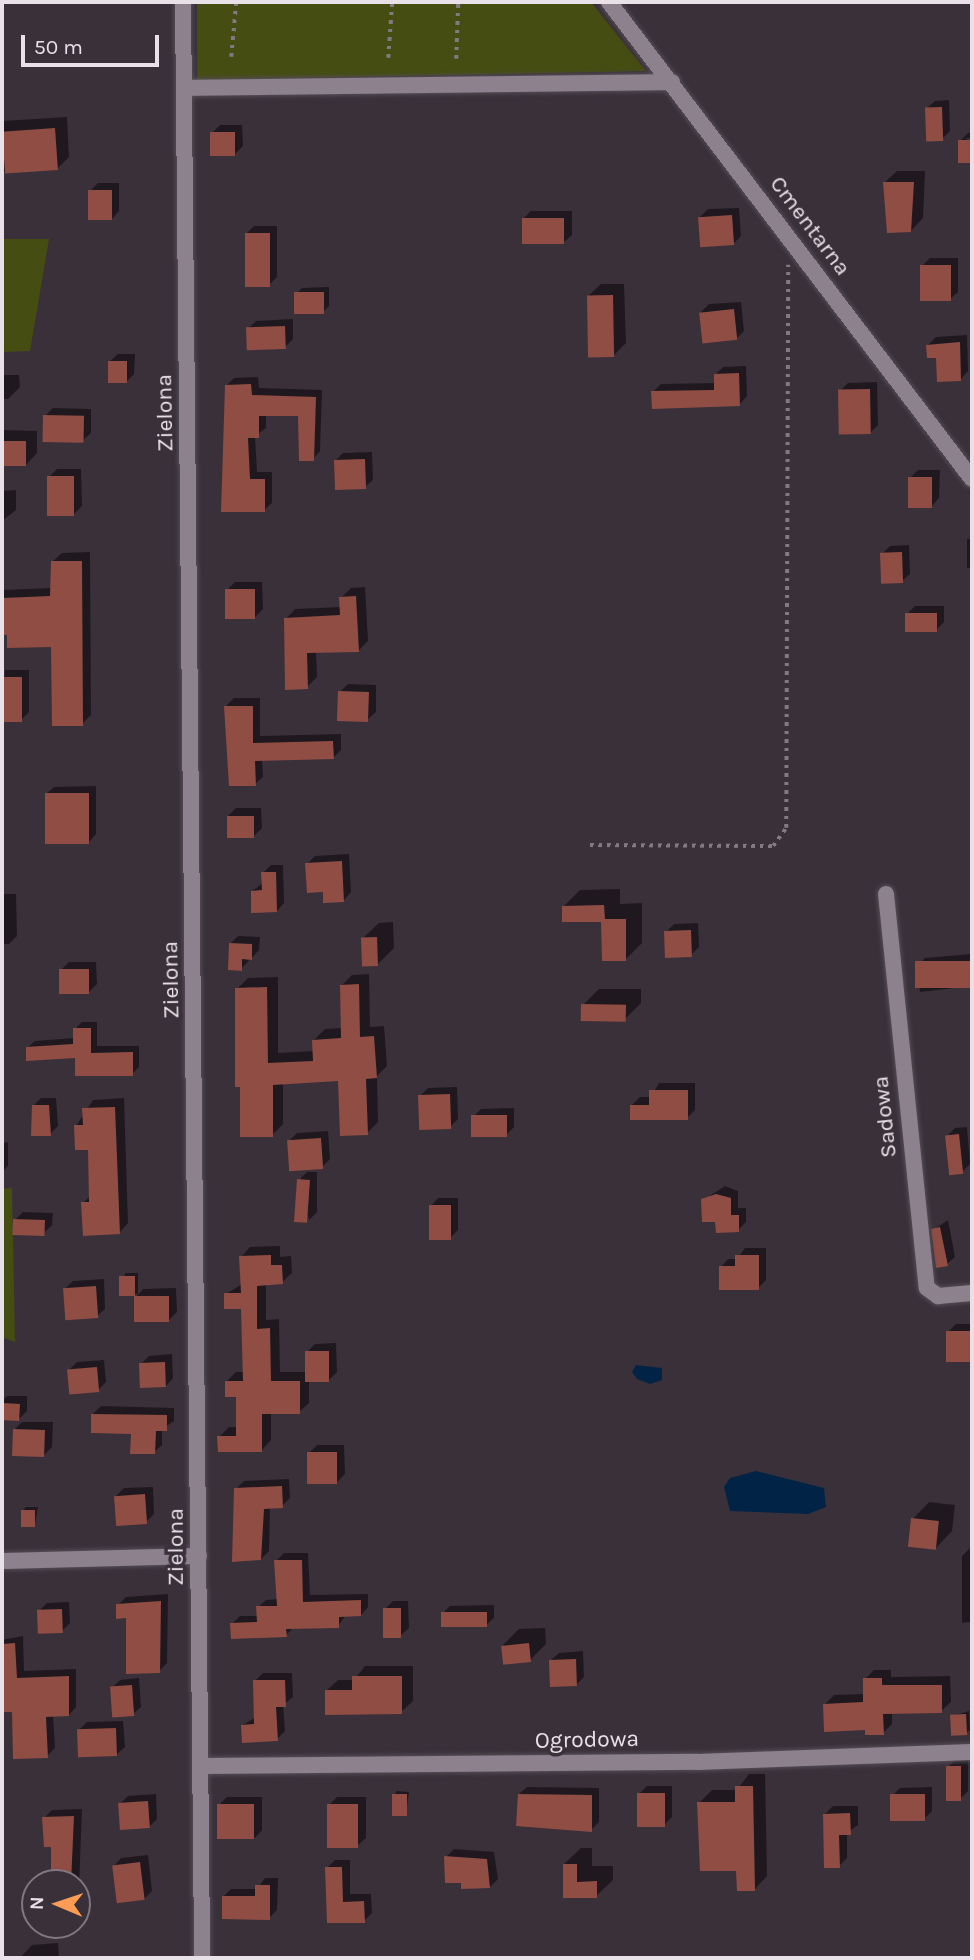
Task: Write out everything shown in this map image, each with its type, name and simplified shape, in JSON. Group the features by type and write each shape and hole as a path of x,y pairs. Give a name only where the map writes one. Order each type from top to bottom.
{"street":[{"name":"Zielona","path":"183,2 202,1958"},
{"name":"Cmentarna","path":"609,2 972,479"},
{"path":"184,88 672,82"},
{"name":"Sadowa","path":"886,894 927,1288 938,1296 972,1293"},
{"path":"2,1561 199,1556"},
{"name":"Ogrodowa","path":"202,1766 659,1762 972,1752"}],"path":[{"path":"231,57 236,2"},
{"path":"388,58 393,2"},
{"path":"456,59 458,2"},
{"path":"590,845 773,846 786,828 789,237"}],"green space":[{"path":"197,2 591,2 646,71 197,80"},
{"path":"2,239 49,239 30,351 2,352"},
{"path":"12,1188 15,1342 2,1337 2,1189"}],"water":[{"path":"636,1365 662,1368 662,1380 650,1384 637,1379 632,1372"},
{"path":"756,1471 824,1488 826,1507 808,1514 730,1511 724,1487 730,1478"}],"building":[{"path":"942,107 943,141 926,142 925,108"},
{"path":"55,128 58,170 5,174 2,132"},
{"path":"210,132 235,132 235,156 210,156"},
{"path":"958,140 972,140 972,163 958,163"},
{"path":"883,182 914,182 911,232 887,233"},
{"path":"88,190 112,190 112,220 88,220"},
{"path":"732,215 734,245 700,247 698,217"},
{"path":"522,218 564,218 564,244 522,244"},
{"path":"245,233 270,233 270,287 245,287"},
{"path":"920,265 951,265 951,301 920,301"},
{"path":"294,292 324,292 324,314 294,314"},
{"path":"587,295 613,295 614,357 588,357"},
{"path":"734,309 737,340 702,343 699,313"},
{"path":"285,326 286,349 247,350 246,327"},
{"path":"960,342 961,381 937,382 936,358 927,358 926,345"},
{"path":"108,361 127,361 127,383 108,383"},
{"path":"739,373 740,406 652,409 651,391 714,390 714,374"},
{"path":"251,384 252,395 316,397 314,461 299,461 298,416 259,416 259,438 248,438 250,479 265,479 265,512 221,512 225,385"},
{"path":"870,389 871,434 839,435 838,390"},
{"path":"43,415 84,416 84,443 43,442"},
{"path":"2,441 26,441 26,466 2,466"},
{"path":"365,459 366,489 335,490 334,460"},
{"path":"47,476 74,476 74,516 47,516"},
{"path":"908,477 932,477 932,508 908,508"},
{"path":"902,552 903,583 881,584 880,553"},
{"path":"51,561 82,561 83,726 52,726 51,647 7,648 7,635 2,635 2,598 50,596"},
{"path":"225,589 255,589 255,619 225,619"},
{"path":"356,596 359,652 307,653 308,689 285,690 284,618 340,615 339,597"},
{"path":"905,613 937,613 937,632 905,632"},
{"path":"2,677 22,677 22,722 2,722"},
{"path":"338,691 369,692 368,722 337,721"},
{"path":"224,706 253,706 253,743 333,741 334,759 255,761 256,786 229,786"},
{"path":"45,793 89,793 89,844 45,844"},
{"path":"227,816 254,816 254,838 227,838"},
{"path":"342,861 344,902 323,903 323,892 307,893 305,863"},
{"path":"261,872 276,872 277,912 251,913 251,891 262,890"},
{"path":"604,905 605,919 626,919 626,961 602,961 601,922 562,922 562,906"},
{"path":"691,930 692,957 665,958 664,931"},
{"path":"377,937 378,966 362,967 361,938"},
{"path":"229,943 252,944 252,960 242,959 242,971 228,970"},
{"path":"915,961 972,961 972,988 915,988"},
{"path":"59,969 89,969 89,994 59,994"},
{"path":"359,984 360,1037 374,1036 377,1078 366,1079 368,1135 340,1136 338,1081 273,1085 273,1137 240,1137 240,1087 235,1087 235,988 267,987 268,1063 313,1061 312,1040 341,1038 340,985"},
{"path":"581,1004 626,1005 626,1022 581,1021"},
{"path":"73,1028 91,1028 91,1053 133,1052 133,1076 75,1076 75,1058 26,1061 26,1047 73,1044"},
{"path":"649,1090 688,1090 688,1120 630,1120 630,1105 649,1105"},
{"path":"450,1094 451,1129 419,1130 418,1095"},
{"path":"32,1105 49,1105 51,1136 31,1136"},
{"path":"115,1107 120,1234 83,1236 81,1202 89,1202 88,1150 75,1150 74,1125 83,1125 82,1108"},
{"path":"471,1115 507,1115 507,1137 471,1137"},
{"path":"959,1134 963,1174 949,1175 945,1135"},
{"path":"321,1138 323,1169 289,1171 287,1140"},
{"path":"297,1179 310,1180 307,1223 294,1222"},
{"path":"716,1194 731,1198 731,1215 739,1215 739,1232 716,1233 715,1222 702,1222 701,1199"},
{"path":"429,1205 451,1205 451,1240 429,1240"},
{"path":"13,1219 45,1220 44,1236 12,1235"},
{"path":"940,1227 948,1266 936,1268 931,1229"},
{"path":"271,1255 271,1265 282,1265 283,1284 257,1286 257,1329 270,1328 271,1381 300,1381 300,1414 262,1414 262,1452 218,1452 217,1436 236,1436 236,1397 225,1397 225,1381 243,1381 241,1309 224,1309 224,1293 241,1293 239,1256"},
{"path":"735,1255 759,1255 759,1290 719,1290 719,1266 735,1266"},
{"path":"119,1276 135,1276 135,1296 119,1296"},
{"path":"96,1286 98,1318 65,1320 63,1288"},
{"path":"134,1296 169,1296 169,1322 134,1322"},
{"path":"946,1331 972,1331 972,1362 946,1362"},
{"path":"305,1351 329,1351 329,1382 305,1382"},
{"path":"165,1362 166,1387 140,1388 139,1363"},
{"path":"97,1367 99,1392 69,1395 67,1370"},
{"path":"2,1403 20,1404 19,1421 2,1420"},
{"path":"91,1414 167,1415 167,1431 156,1431 155,1454 130,1454 131,1434 91,1433"},
{"path":"13,1429 45,1430 44,1457 12,1456"},
{"path":"307,1452 337,1452 337,1484 307,1484"},
{"path":"282,1486 283,1508 264,1509 261,1560 232,1562 234,1488"},
{"path":"145,1494 147,1524 116,1526 114,1496"},
{"path":"21,1510 35,1510 35,1527 21,1527"},
{"path":"911,1518 939,1521 936,1550 908,1547"},
{"path":"274,1560 302,1560 303,1602 361,1600 361,1616 339,1617 339,1628 286,1629 287,1637 231,1639 230,1623 257,1622 256,1606 277,1606"},
{"path":"161,1601 160,1673 126,1674 126,1618 116,1619 116,1604"},
{"path":"383,1608 401,1608 401,1638 383,1638"},
{"path":"62,1609 63,1633 38,1634 37,1610"},
{"path":"441,1612 487,1612 487,1627 441,1627"},
{"path":"15,1643 17,1678 69,1676 69,1716 46,1717 48,1758 13,1759 12,1712 2,1712 2,1644"},
{"path":"529,1643 531,1662 503,1665 501,1646"},
{"path":"576,1659 577,1686 550,1687 549,1660"},
{"path":"352,1676 402,1676 402,1714 325,1715 325,1690 352,1690"},
{"path":"863,1678 882,1678 882,1685 942,1685 942,1713 883,1714 884,1735 865,1735 865,1730 824,1732 823,1704 863,1702"},
{"path":"253,1680 285,1680 286,1707 276,1707 278,1741 242,1743 241,1725 254,1724"},
{"path":"132,1685 134,1716 112,1717 110,1687"},
{"path":"966,1714 967,1735 951,1736 950,1715"},
{"path":"116,1728 117,1756 78,1757 77,1729"},
{"path":"946,1766 961,1766 961,1801 946,1801"},
{"path":"735,1786 753,1786 755,1891 737,1891 736,1871 700,1871 697,1802 735,1802"},
{"path":"637,1793 665,1793 665,1827 637,1827"},
{"path":"392,1794 407,1794 407,1816 392,1816"},
{"path":"518,1794 592,1795 592,1832 516,1826"},
{"path":"890,1794 925,1794 925,1821 890,1821"},
{"path":"148,1801 150,1828 120,1830 118,1803"},
{"path":"217,1804 254,1804 254,1839 217,1839"},
{"path":"327,1804 358,1804 358,1848 327,1848"},
{"path":"850,1813 851,1835 839,1835 840,1868 824,1868 823,1814"},
{"path":"74,1816 72,1869 51,1869 51,1847 44,1847 42,1817"},
{"path":"444,1856 487,1859 490,1888 461,1889 461,1883 445,1883"},
{"path":"140,1862 145,1900 117,1903 112,1865"},
{"path":"563,1864 577,1864 577,1882 597,1881 597,1898 563,1898"},
{"path":"325,1867 342,1867 343,1902 364,1901 365,1923 327,1923"},
{"path":"255,1885 270,1885 270,1920 222,1919 222,1896 255,1896"}]}
